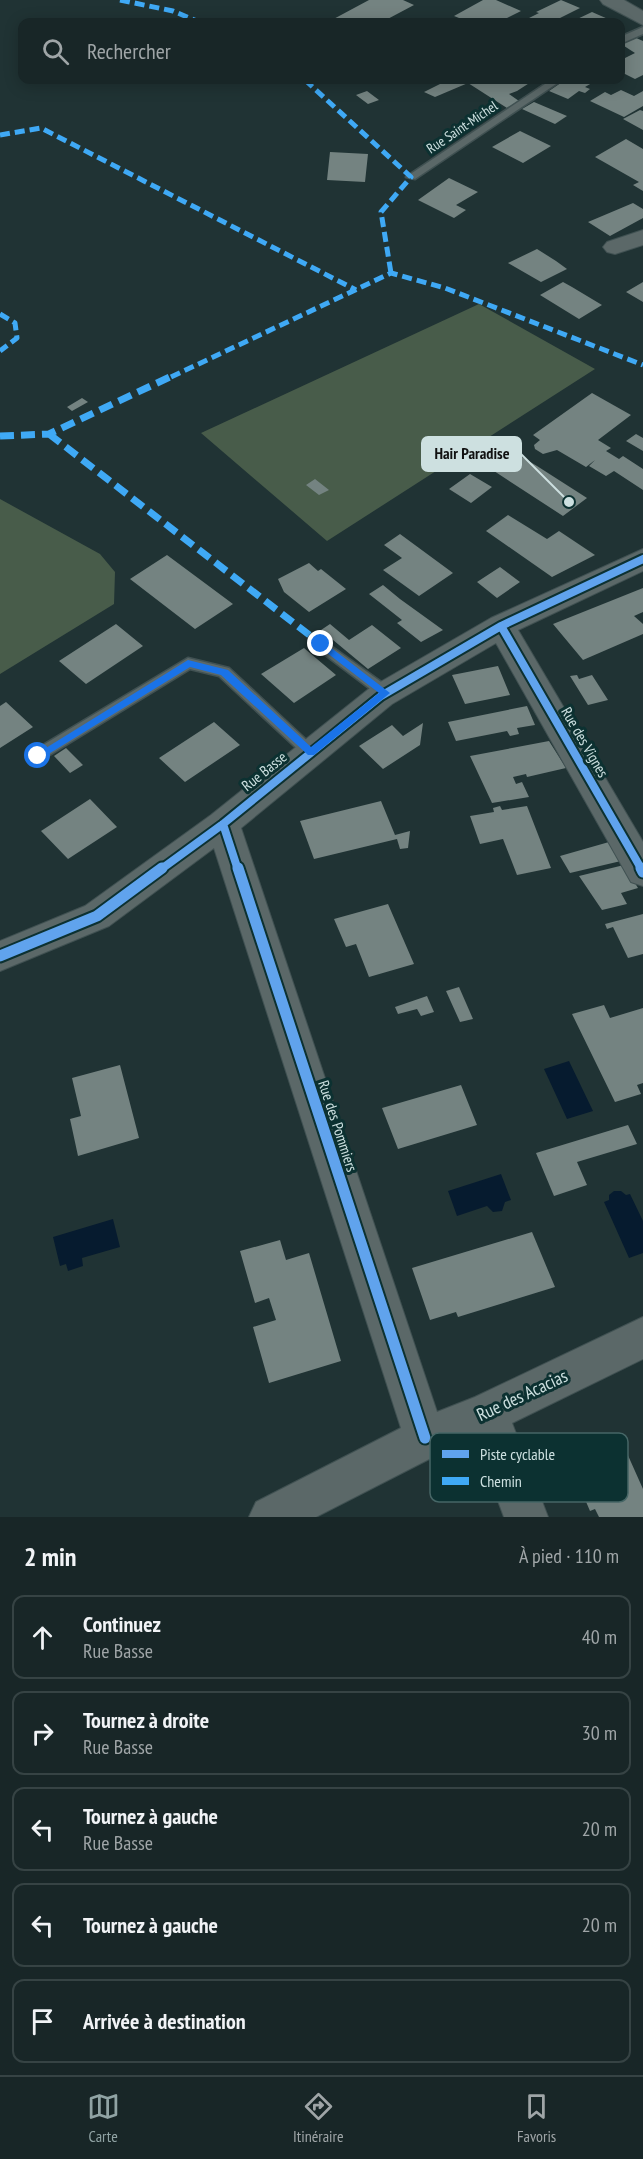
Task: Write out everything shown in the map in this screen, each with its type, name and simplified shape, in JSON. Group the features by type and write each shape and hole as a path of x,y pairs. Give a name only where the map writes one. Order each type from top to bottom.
{"street":[{"path":"610,0 643,19"},
{"path":"615,247 643,237"},
{"name":"Rue Basse","path":"0,956 97,916 223,824 386,693 501,626 643,559"},
{"name":"Rue des Vignes","path":"501,626 643,872"},
{"name":"Rue des Pommiers","path":"223,824 424,1438"},
{"name":"Rue des Acacias","path":"437,1433 487,1413 643,1337"},
{"path":"487,1413 494,1433"},
{"name":"Rue des Acacias","path":"271,1517 430,1436"},
{"path":"520,1502 526,1517"}],"lane":[{"path":"625,39 643,30"},
{"name":"Rue Saint-Michel","path":"411,177 551,84"},
{"path":"321,644 386,693"},
{"name":"Rue Basse","path":"38,756 188,663 224,672 311,753"}],"green space":[{"path":"479,304 595,369 327,541 201,433"},
{"path":"0,499 100,554 115,572 114,604 0,674"}],"water":[{"path":"569,1061 593,1111 567,1119 544,1069"},
{"path":"501,1174 511,1200 505,1202 502,1211 493,1212 487,1206 457,1216 448,1191"},
{"path":"614,1191 630,1194 643,1221 643,1253 629,1258 604,1202 609,1200 609,1195"},
{"path":"113,1219 120,1247 82,1258 83,1266 68,1271 66,1264 60,1266 53,1237"}],"building":[{"path":"369,0 403,0 414,5 390,18 335,18"},
{"path":"483,0 496,0 521,11 507,18 459,18 454,16"},
{"path":"561,0 580,8 560,18 529,18 539,13 536,12"},
{"path":"592,12 606,18 579,18"},
{"path":"634,37 643,41 643,75 635,79 625,74 625,58 635,53 625,47 625,42"},
{"path":"440,84 466,84 435,97 424,92"},
{"path":"470,84 528,84 509,94 519,101 507,108"},
{"path":"559,84 590,84 585,87 590,89 585,93 579,91 568,99 549,91"},
{"path":"621,90 634,96 643,91 643,106 624,117 590,101 605,92 611,95"},
{"path":"367,91 379,100 368,104 356,95"},
{"path":"534,102 567,116 555,124 522,109"},
{"path":"640,110 643,111 643,130 623,119"},
{"path":"520,131 551,146 523,163 492,147"},
{"path":"626,139 643,149 643,191 633,185 639,182 595,157"},
{"path":"330,152 368,154 365,182 327,180"},
{"path":"449,178 478,192 456,205 466,210 454,218 418,200"},
{"path":"633,203 643,209 643,218 610,236 588,222"},
{"path":"537,249 567,269 541,282 508,263"},
{"path":"563,282 602,305 579,319 540,295"},
{"path":"643,282 643,302 626,292"},
{"path":"592,393 631,415 598,440 611,448 606,451 619,459 623,456 643,469 643,490 614,471 606,476 589,466 595,460 586,467 557,450 543,454 535,449 534,445 540,440 533,435"},
{"path":"82,398 88,402 72,411 67,407"},
{"path":"636,434 643,438 643,451 626,441"},
{"path":"517,454 587,498 563,516 494,471"},
{"path":"470,474 492,487 471,503 449,489"},
{"path":"315,479 329,490 319,495 306,485"},
{"path":"508,515 547,539 559,531 595,555 552,577 486,531"},
{"path":"400,534 453,573 419,596 383,570 402,558 384,545"},
{"path":"167,555 233,604 195,629 130,579"},
{"path":"309,563 318,571 321,569 346,589 309,612 284,592 278,579"},
{"path":"500,567 520,582 497,598 477,582"},
{"path":"383,585 443,630 421,642 397,623 402,620 369,594"},
{"path":"643,588 643,612 634,616 643,624 643,634 583,660 553,624"},
{"path":"116,624 143,646 86,684 59,661"},
{"path":"330,624 349,640 372,625 401,648 368,669 321,630"},
{"path":"304,648 336,675 294,703 261,674"},
{"path":"498,666 510,695 465,704 452,675"},
{"path":"577,675 579,679 592,675 608,700 588,705 570,676"},
{"path":"6,702 33,727 0,748 0,706"},
{"path":"527,706 535,725 517,728 519,734 510,736 507,731 456,741 448,722"},
{"path":"214,722 240,745 185,782 159,758"},
{"path":"423,723 420,745 383,769 359,746 392,725 403,736"},
{"path":"549,741 566,768 527,777 526,774 513,777 516,784 522,782 529,797 492,803 470,756"},
{"path":"66,748 83,765 70,773 54,756"},
{"path":"90,799 117,827 68,859 41,831"},
{"path":"381,801 395,835 410,831 408,848 400,849 397,839 314,859 300,821"},
{"path":"500,806 502,810 527,806 551,868 517,875 503,839 480,844 470,816 494,812 493,808"},
{"path":"609,842 621,861 570,873 560,856"},
{"path":"624,865 638,888 621,893 627,904 602,910 579,876"},
{"path":"388,904 414,964 369,977 356,944 346,947 334,919"},
{"path":"643,914 643,954 628,958 613,927 607,929 605,924"},
{"path":"459,987 473,1019 460,1022 446,991"},
{"path":"427,996 434,1012 421,1016 417,1009 398,1014 395,1007"},
{"path":"604,1005 610,1018 643,1008 643,1083 637,1085 641,1094 615,1102 572,1014"},
{"path":"120,1065 139,1138 78,1156 70,1119 81,1116 72,1078"},
{"path":"461,1085 477,1125 398,1149 382,1108"},
{"path":"628,1125 637,1144 577,1162 587,1185 554,1196 536,1153"},
{"path":"532,1232 555,1287 458,1317 456,1312 430,1320 412,1268"},
{"path":"280,1240 286,1260 309,1253 341,1361 269,1383 253,1327 276,1320 269,1298 255,1303 240,1251"},
{"path":"628,1455 643,1489 643,1517 599,1517 595,1509 590,1511 586,1502 628,1502"}],"marked path":[{"path":"120,0 173,11 190,18"},
{"path":"309,84 411,177 381,212 391,273"},
{"path":"0,135 41,128 356,290"},
{"path":"0,436 49,434 391,273 445,288 643,365"},
{"path":"0,314 15,323 17,338 0,351"},
{"path":"49,434 321,644"}],"cycle path":[{"path":"0,956 97,916 223,824 381,696 501,626 643,559"},
{"path":"501,626 643,872"},
{"path":"223,824 425,1438"}],"place":[{"name":"Hair Paradise","path":"569,502"}],"route":[{"path":"38,756 188,663 224,672 311,753 386,693 321,644"}]}
